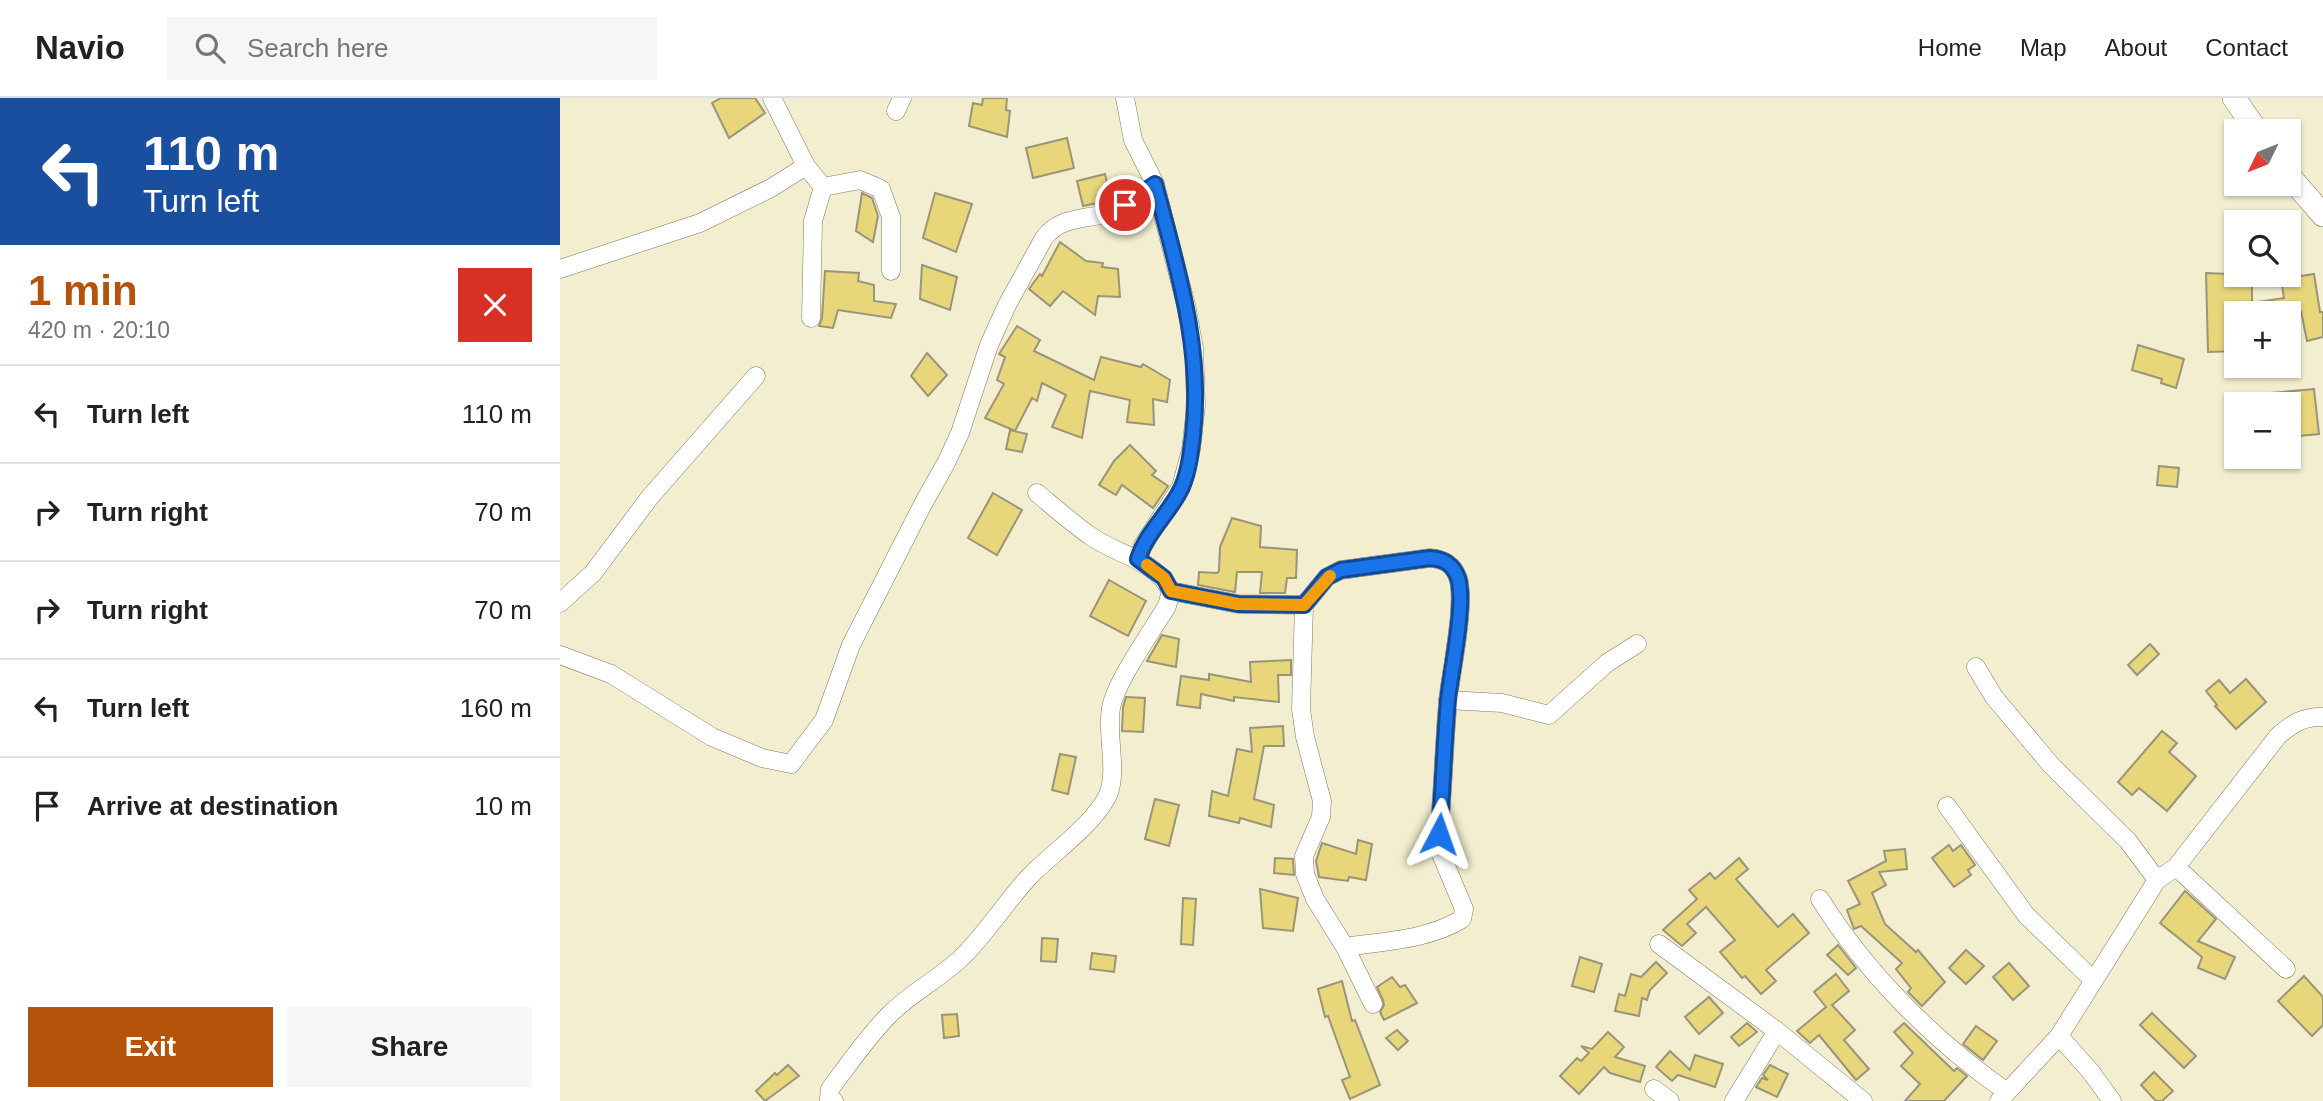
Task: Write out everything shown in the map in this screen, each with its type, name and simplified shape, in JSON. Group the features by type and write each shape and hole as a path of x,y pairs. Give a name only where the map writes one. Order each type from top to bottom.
{"street":[{"path":"772,98 806,166 823,187"},
{"path":"1125,98 1133,140 1155,184 1186,304 1194,348 1196,405 1191,450 1181,487 1143,545 1138,559"},
{"path":"2234,98 2249,119"},
{"path":"560,269 700,223 771,188 806,166"},
{"path":"823,187 860,180 881,189 891,217 891,271"},
{"path":"560,655 611,674 712,737 762,758 791,764 824,720 850,645 946,463 960,433 989,345 1007,305 1044,238 1051,229 1065,221 1109,213 1155,184"},
{"path":"811,318 813,221 823,187"},
{"path":"2301,190 2323,215"},
{"path":"560,603 593,573 650,497 755,376"},
{"path":"834,1101 829,1099 830,1089 891,1013 959,960 1030,876 1062,848 1107,798 1112,783 1109,727 1111,706 1118,687 1167,606 1171,591 1164,578 1138,559 1093,538 1037,493"},
{"path":"1345,947 1413,938 1448,928 1462,919 1464,909 1441,854 1439,834 1448,700 1461,600 1458,579 1452,566 1443,559 1430,558 1341,570 1327,577 1304,605 1301,709 1305,737 1322,801 1321,817 1304,856 1305,874 1315,899 1345,947 1373,1003"},
{"path":"1171,591 1238,604 1304,605"},
{"path":"1448,700 1502,703 1549,715 1606,663 1637,645"},
{"path":"1976,667 1994,697 2051,765 2129,841 2157,880"},
{"path":"1819,899 1837,926 1889,988 2003,1097 2059,1036 2157,880 2176,867 2278,736 2295,721 2314,716 2323,717"},
{"path":"1947,806 2026,915 2093,980"},
{"path":"2176,867 2287,970"},
{"path":"1659,944 1777,1031 1863,1101"},
{"path":"1734,1101 1777,1031"},
{"path":"2059,1036 2112,1101"},
{"path":"1654,1089 1670,1101"}],"building":[{"path":"721,98 755,98 765,113 729,138 712,103"},
{"path":"983,98 1007,98 1006,110 1010,111 1007,137 969,126 973,103 982,105"},
{"path":"1067,138 1074,168 1033,178 1026,148"},
{"path":"1105,174 1111,200 1083,206 1077,181"},
{"path":"862,193 872,198 878,216 873,242 856,231"},
{"path":"935,193 972,204 956,252 923,238"},
{"path":"1060,242 1086,261 1103,263 1102,267 1118,269 1120,297 1098,296 1095,315 1063,291 1050,306 1029,289 1040,274 1042,276"},
{"path":"922,265 957,277 950,310 920,299"},
{"path":"825,271 859,273 858,281 874,285 874,301 896,304 891,318 838,310 833,328 819,326 822,318"},
{"path":"2206,273 2224,274 2224,287 2252,287 2252,301 2224,301 2224,351 2208,352"},
{"path":"2314,274 2320,312 2323,312 2323,337 2307,341 2301,301 2265,301 2284,298 2282,287 2301,287 2301,276"},
{"path":"1017,326 1040,340 1034,351 1094,380 1101,357 1141,367 1143,364 1170,380 1167,402 1153,399 1154,425 1127,422 1130,400 1090,391 1082,438 1052,427 1066,395 1042,383 1037,401 1032,398 1015,431 985,418 1004,384 997,380 1005,357 999,354"},
{"path":"2138,345 2184,359 2176,388 2161,383 2162,379 2132,370"},
{"path":"927,353 947,375 928,396 911,376"},
{"path":"2314,389 2319,434 2301,436 2301,392 2282,392"},
{"path":"1010,430 1027,434 1022,452 1006,449"},
{"path":"1130,445 1156,471 1152,475 1168,486 1153,508 1122,485 1116,495 1099,485 1114,461"},
{"path":"2159,466 2179,468 2177,487 2157,485"},
{"path":"993,493 1022,510 997,555 968,538"},
{"path":"1232,518 1261,526 1260,547 1297,550 1296,578 1287,578 1285,593 1260,593 1262,572 1237,572 1235,592 1198,585 1199,572 1219,571 1220,547"},
{"path":"1109,580 1146,601 1128,636 1090,616"},
{"path":"1162,635 1179,639 1176,667 1147,661"},
{"path":"2150,644 2159,654 2137,675 2128,665"},
{"path":"1291,660 1291,675 1278,675 1279,702 1234,697 1234,701 1201,694 1200,708 1177,705 1181,676 1209,680 1209,674 1251,682 1250,662"},
{"path":"2246,679 2266,702 2236,729 2215,706 2217,705 2206,691 2219,680 2230,693"},
{"path":"1126,697 1145,698 1143,732 1122,731"},
{"path":"1283,726 1284,746 1264,746 1254,799 1274,805 1271,827 1240,818 1239,823 1209,816 1212,791 1228,796 1237,749 1252,752 1250,728"},
{"path":"2162,731 2177,743 2169,752 2196,776 2167,811 2139,788 2132,795 2118,782"},
{"path":"1060,754 1076,757 1068,794 1052,790"},
{"path":"1155,799 1179,805 1169,846 1145,839"},
{"path":"1358,840 1372,844 1366,880 1349,877 1348,881 1319,877 1316,861 1322,843 1356,854"},
{"path":"1949,845 1953,851 1961,845 1975,865 1968,870 1971,875 1954,887 1932,858"},
{"path":"1905,849 1907,869 1879,872 1886,885 1872,893 1885,924 1916,952 1918,950 1945,982 1922,1006 1908,992 1911,988 1896,969 1902,963 1861,926 1854,929 1847,910 1860,904 1848,881 1886,861 1884,851"},
{"path":"1275,858 1293,859 1294,875 1274,873"},
{"path":"1739,858 1748,869 1736,879 1778,927 1793,914 1809,933 1766,970 1776,981 1761,994 1745,976 1742,978 1720,952 1735,940 1706,907 1687,924 1696,933 1682,946 1663,930 1697,899 1689,890 1710,873 1715,879"},
{"path":"1260,889 1298,898 1293,931 1263,928"},
{"path":"2185,891 2216,919 2198,941 2235,957 2225,979 2198,968 2202,957 2160,923"},
{"path":"1183,898 1196,899 1193,945 1181,944"},
{"path":"1042,938 1058,939 1056,962 1041,961"},
{"path":"1838,945 1856,968 1848,975 1827,955"},
{"path":"1966,950 1984,966 1966,984 1949,968"},
{"path":"1092,953 1116,956 1114,972 1090,969"},
{"path":"1580,957 1602,964 1594,992 1572,986"},
{"path":"1656,962 1667,973 1650,990 1647,1000 1642,998 1639,1016 1615,1011 1619,994 1625,996 1631,974 1641,977"},
{"path":"2009,963 2029,986 2013,1000 1993,977"},
{"path":"1836,974 1849,991 1832,1005 1855,1030 1844,1040 1869,1069 1856,1080 1819,1035 1810,1043 1797,1031 1826,1007 1814,992"},
{"path":"2304,976 2323,997 2323,1025 2312,1036 2278,1001"},
{"path":"1392,977 1400,987 1405,985 1417,1003 1384,1020 1380,1012 1384,1005 1383,1000 1377,987"},
{"path":"1342,981 1352,1021 1355,1020 1380,1085 1350,1099 1342,1080 1350,1077 1328,1016 1325,1017 1318,989"},
{"path":"1709,997 1723,1013 1699,1034 1685,1017"},
{"path":"2152,1013 2196,1056 2184,1068 2140,1025"},
{"path":"957,1014 959,1036 944,1038 942,1015"},
{"path":"1747,1023 1757,1032 1739,1046 1731,1037"},
{"path":"1904,1023 1954,1071 1957,1068 1967,1076 1944,1101 1905,1101 1920,1084 1901,1066 1913,1053 1894,1032"},
{"path":"1976,1026 1997,1041 1983,1060 1963,1044"},
{"path":"1397,1030 1408,1041 1398,1050 1386,1038"},
{"path":"1608,1032 1624,1047 1615,1057 1645,1066 1640,1082 1610,1073 1604,1067 1579,1094 1560,1076 1577,1058 1581,1061 1589,1053 1581,1046 1592,1049"},
{"path":"1670,1051 1690,1070 1695,1055 1723,1064 1715,1087 1678,1075 1672,1081 1656,1067"},
{"path":"788,1065 799,1076 765,1101 756,1091"},
{"path":"1770,1065 1788,1074 1777,1097 1756,1087 1762,1078 1768,1080 1763,1075"},
{"path":"2154,1072 2173,1091 2162,1101 2156,1101 2141,1085"}],"slow traffic":[{"path":"1147,565 1164,578 1171,591 1238,604 1304,605 1330,576"}],"route":[{"path":"1125,205 1155,184 1186,304 1194,348 1196,386 1187,470 1169,509 1150,533 1138,559 1164,578 1171,591 1238,604 1304,605 1327,577 1341,570 1430,558 1443,559 1452,566 1458,579 1461,600 1448,700 1439,834"}]}
